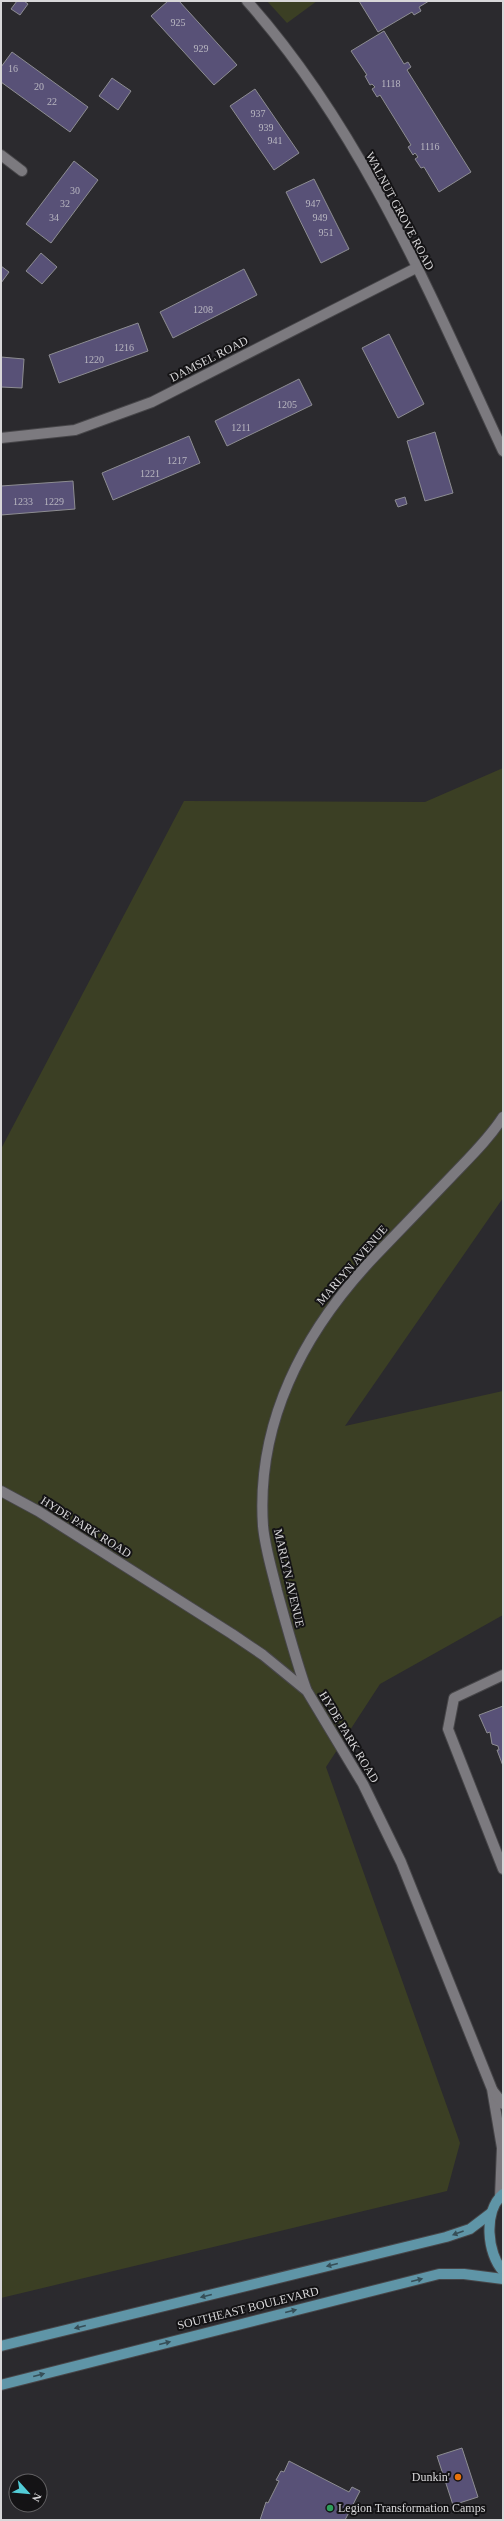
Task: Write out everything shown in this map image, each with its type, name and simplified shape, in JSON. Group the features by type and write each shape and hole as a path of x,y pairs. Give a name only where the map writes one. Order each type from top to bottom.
{"main road":[{"path":"501,2196 491,2213 490,2229 492,2248 498,2266 503,2271"},
{"name":"SOUTHEAST BOULEVARD","path":"1,2346 446,2237 470,2228 491,2213"},
{"name":"SOUTHEAST BOULEVARD","path":"1,2385 439,2274 464,2274 503,2279"}],"street":[{"name":"WALNUT GROVE ROAD","path":"246,1 285,48 343,132 416,268 503,451"},
{"path":"1,155 22,171"},
{"name":"DAMSEL ROAD","path":"1,438 75,430 152,402 416,268"},
{"name":"MARLYN AVENUE","path":"307,1691 293,1652 269,1559 263,1528 262,1491 266,1454 280,1399 303,1350 337,1298 477,1149 503,1117"},
{"name":"HYDE PARK ROAD","path":"1,1491 38,1511 263,1654 307,1691 363,1784 401,1862 492,2090 502,2148 501,2196"},
{"path":"503,1674 454,1698 448,1729 503,1869"},
{"name":"HYDE PARK ROAD","path":"492,2090 503,2104"}],"green space":[{"path":"267,1 317,1 287,23"},
{"path":"503,768 503,1198 345,1426 503,1391 503,1615 380,1684 326,1767 460,2143 447,2191 1,2298 1,1149 184,801 425,802"}],"building":[{"path":"17,1 24,1 28,4 20,15 11,9"},
{"path":"168,1 179,1 237,65 214,85 151,16"},
{"path":"359,1 429,1 419,7 421,11 414,15 412,12 378,32"},
{"path":"384,31 404,64 408,62 411,67 407,70 471,172 439,192 424,167 421,168 415,159 418,157 415,153 413,155 408,147 411,145 380,95 377,97 372,89 375,87 372,84 370,85 365,76 367,75 351,51"},
{"path":"12,52 88,107 70,132 1,82 1,67"},
{"path":"112,78 131,91 118,110 99,96"},
{"path":"255,89 299,153 274,170 230,106"},
{"path":"74,161 98,180 51,243 26,224"},
{"path":"314,179 349,249 321,263 286,192"},
{"path":"41,253 57,267 42,284 26,271"},
{"path":"1,266 9,272 1,283"},
{"path":"244,269 257,295 173,338 160,312"},
{"path":"138,323 148,351 59,383 49,355"},
{"path":"389,334 424,404 398,418 362,348"},
{"path":"1,357 24,359 22,388 1,387"},
{"path":"299,379 312,405 227,446 215,421"},
{"path":"435,432 453,493 425,501 407,441"},
{"path":"189,436 200,463 113,500 102,473"},
{"path":"73,481 75,509 1,515 1,486"},
{"path":"405,497 407,504 398,507 395,500"},
{"path":"503,1706 503,1766 497,1750 499,1750 498,1746 492,1744 490,1732 487,1733 479,1715"},
{"name":"Dunkin'","path":"462,2448 478,2497 453,2505 437,2456"},
{"path":"289,2461 349,2492 352,2487 360,2491 345,2520 260,2520 266,2502 268,2503 279,2481 276,2480 281,2471 284,2472"}],"place":[{"name":"Dunkin'","path":"458,2477"},
{"name":"Legion Transformation Camps","path":"330,2508"}]}
